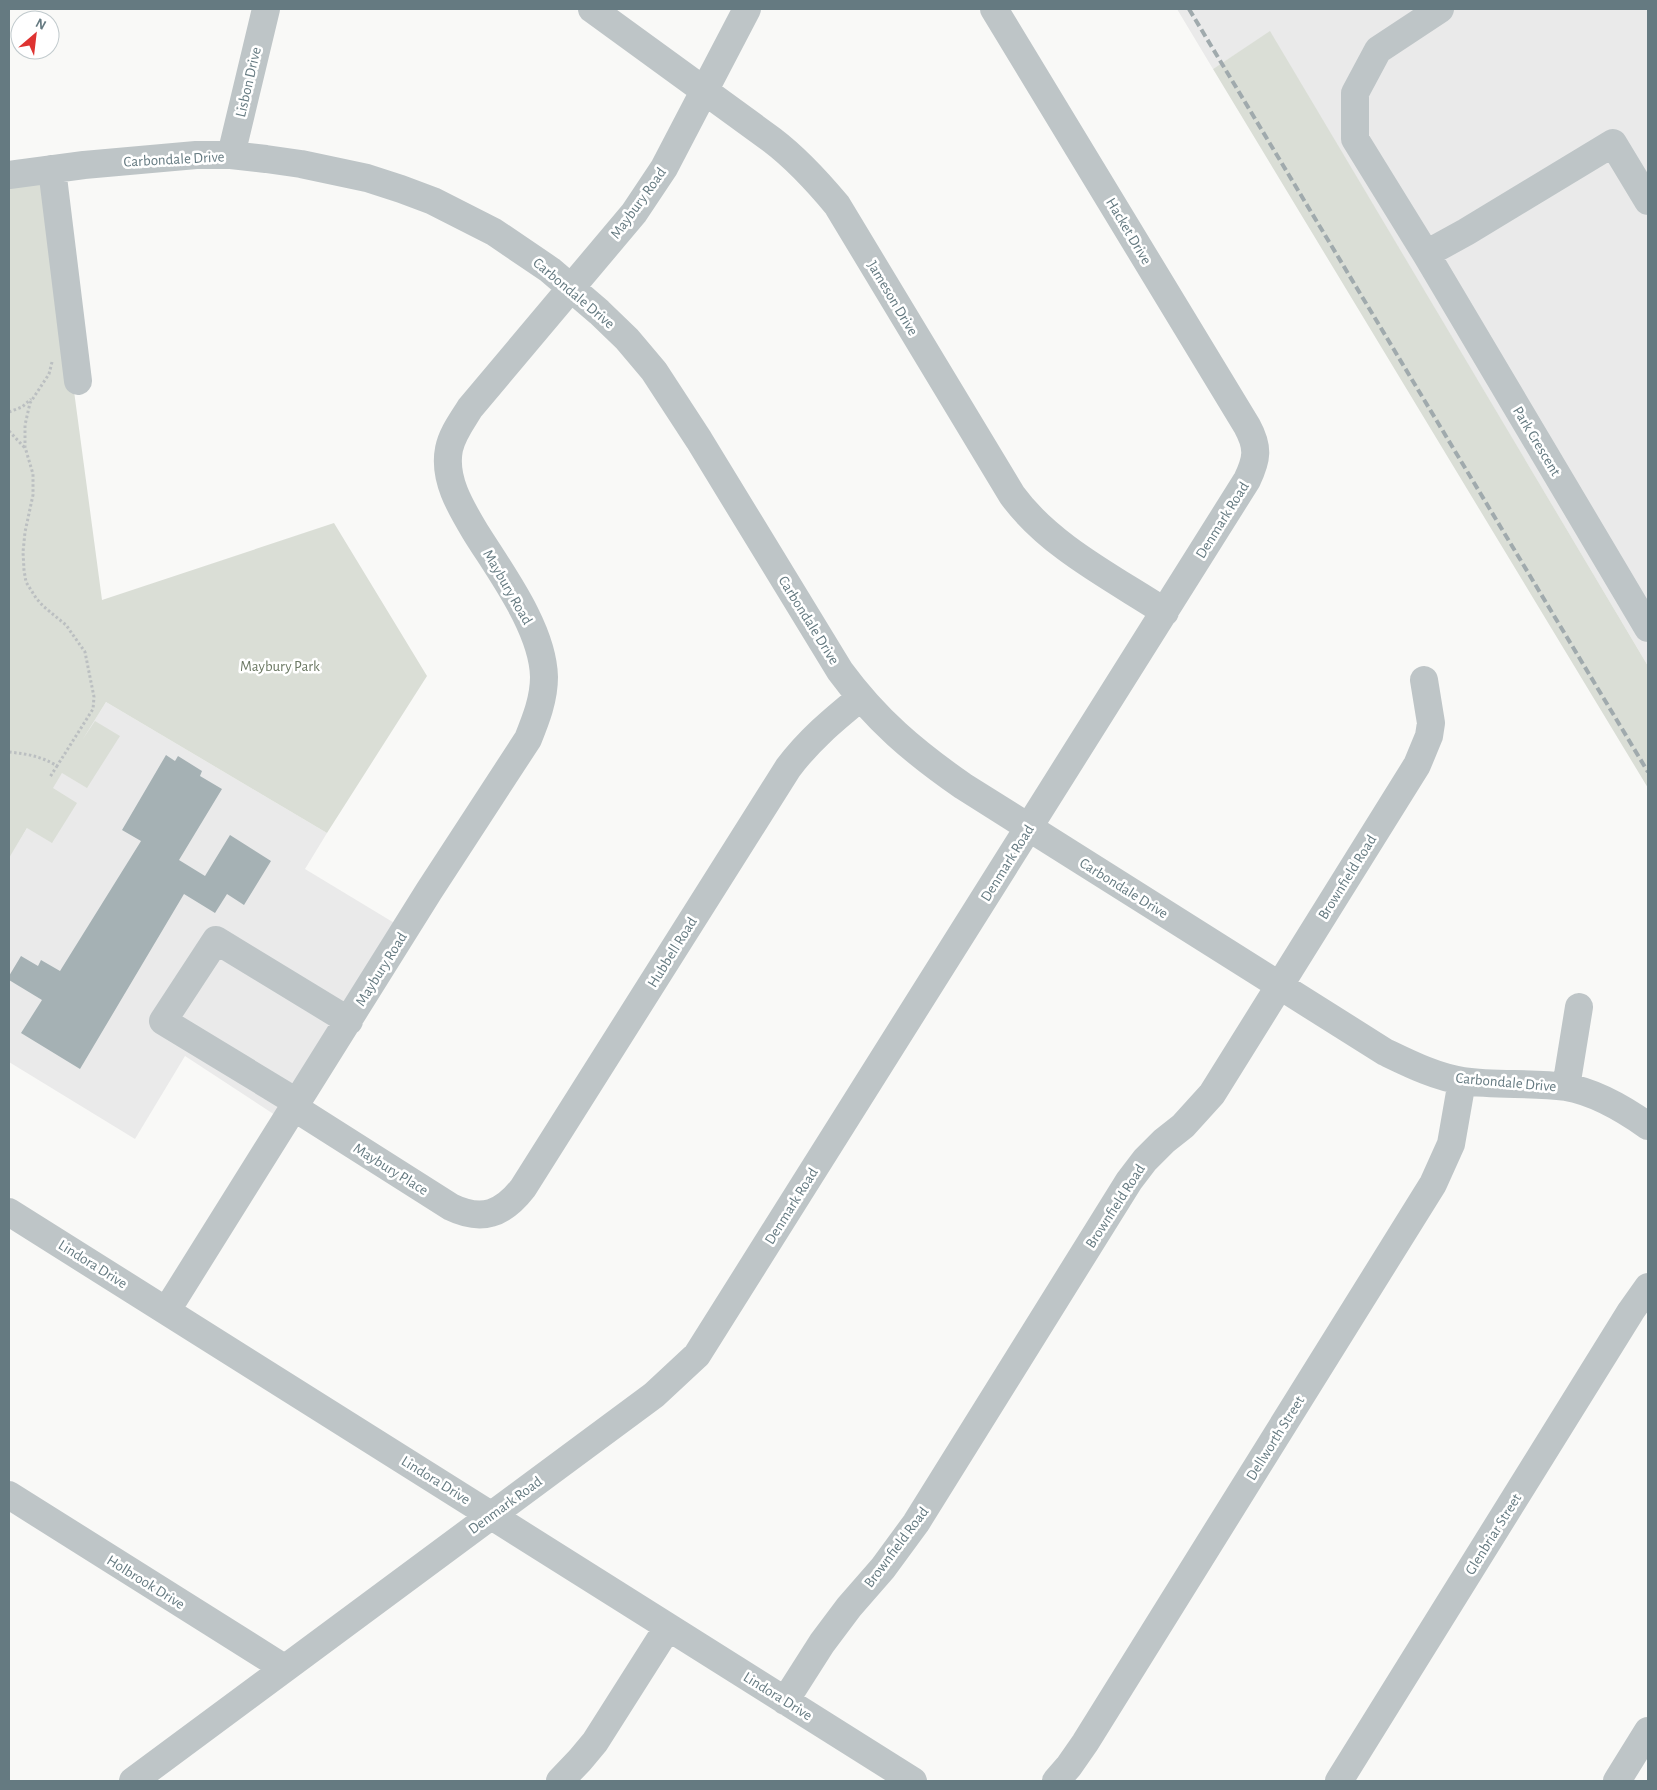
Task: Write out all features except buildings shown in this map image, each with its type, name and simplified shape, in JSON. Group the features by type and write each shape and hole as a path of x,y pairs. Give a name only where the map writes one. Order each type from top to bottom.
{"street":[{"name":"Lisbon Drive","path":"231,155 266,9"},
{"name":"Jameson Drive","path":"592,9 793,156 837,205 1024,512 1065,548 1165,612"},
{"name":"Maybury Road","path":"167,1310 429,891 528,739 542,696 544,676 540,652 525,613 462,511 449,477 451,440 470,408 634,213 650,191 747,9"},
{"name":"Hacket Drive","path":"994,9 1247,426 1255,445 1256,456"},
{"name":"Park Crescent","path":"1440,9 1378,50 1355,93 1356,139 1648,628"},
{"path":"1426,254 1613,143 1648,201"},
{"name":"Carbondale Drive","path":"9,175 196,155 231,155 301,164 367,178 433,201 487,228 522,249 571,288 620,332 654,371 699,440 840,671 860,698 897,736 924,760 1385,1052 1438,1075 1462,1081 1566,1087 1606,1101 1648,1126"},
{"path":"52,170 78,381"},
{"name":"Denmark Road","path":"133,1781 654,1395 696,1355 1165,612 1247,480 1256,456"},
{"name":"Brownfield Road","path":"785,1701 849,1607 883,1568 916,1523 1129,1181 1145,1160 1164,1141 1184,1126 1212,1094 1417,765 1426,744 1431,724 1424,680"},
{"name":"Hubbell Road","path":"493,1212 503,1209 523,1188 788,768 803,748 822,729 860,698"},
{"name":"Maybury Place","path":"349,1021 216,940 163,1020 451,1207 472,1214 493,1212"},
{"path":"1566,1087 1579,1007"},
{"name":"Dellworth Street","path":"1056,1781 1069,1766 1084,1743 1433,1184 1451,1144 1462,1081"},
{"name":"Lindora Drive","path":"9,1212 913,1781"},
{"name":"Glenbriar Street","path":"1339,1781 1648,1287"},
{"name":"Holbrook Drive","path":"9,1495 284,1668"},
{"path":"560,1781 595,1742 668,1628"},
{"path":"1617,1781 1648,1731"}],"path":[{"path":"50,777 93,709 94,697 85,652 66,625 43,606 26,582 23,552 33,495 33,474 26,449 26,419 30,403 49,374 53,360"},
{"path":"9,412 22,407 36,394"},
{"path":"9,431 26,449"},
{"path":"9,752 44,758 57,766"}],"shaded area":[{"path":"1177,9 1648,9 1648,666 1270,32 1213,69"},
{"path":"106,702 327,833 305,869 396,924 275,1115 185,1056 135,1139 9,1062 9,857"}],"green space":[{"path":"1270,31 1648,666 1648,788 1213,69"},
{"name":"Maybury Park","path":"46,182 102,600 334,523 427,676 327,833 106,702 83,739 95,721 120,736 87,788 62,773 53,788 77,803 52,843 27,828 9,858 9,187"}],"railway":[{"path":"1189,9 1648,772"}]}
